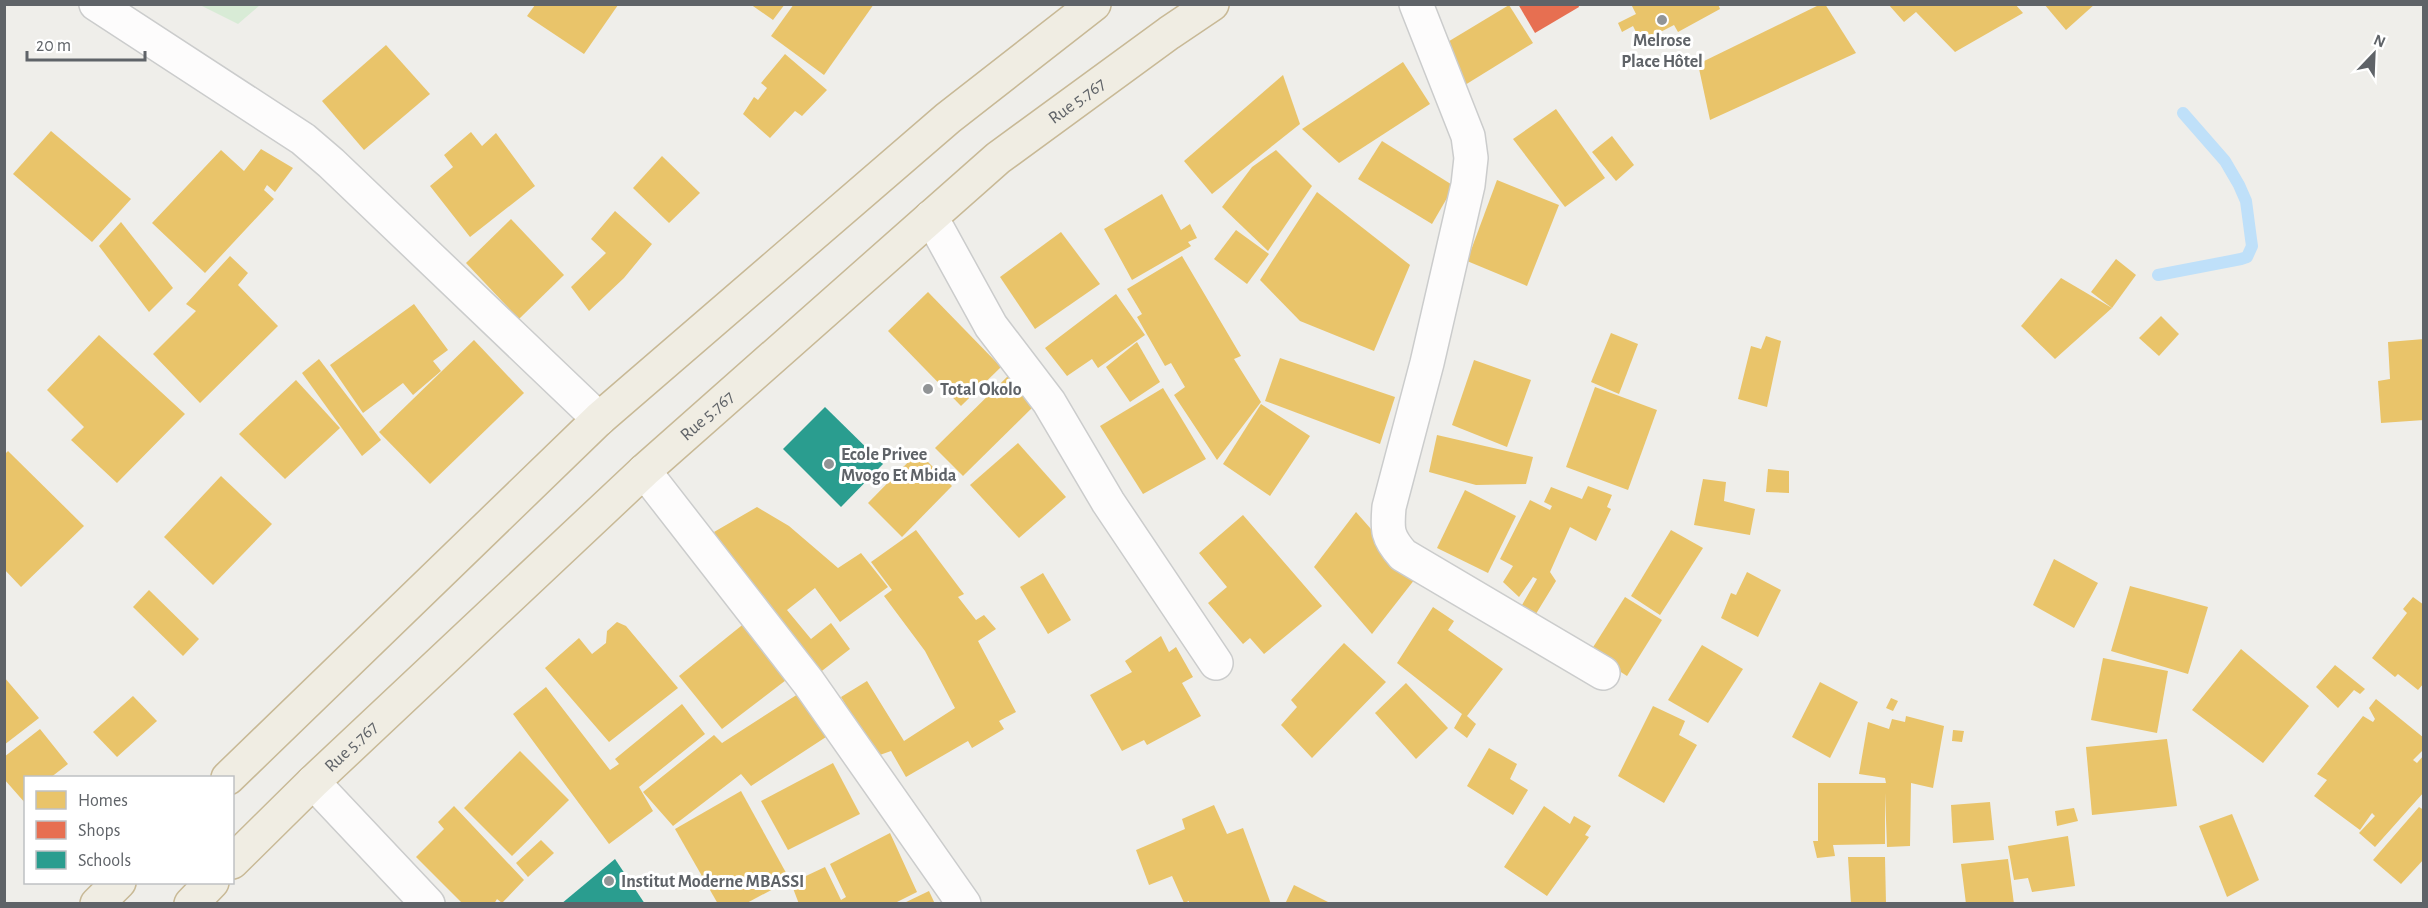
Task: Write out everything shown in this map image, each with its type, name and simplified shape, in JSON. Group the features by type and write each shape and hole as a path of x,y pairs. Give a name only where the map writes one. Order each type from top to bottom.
{"highway":[{"path":"229,776 599,419 948,118 1094,4"},
{"name":"Rue 5.767","path":"234,860 644,471 998,158 1212,4"},
{"path":"98,903 117,884"},
{"path":"191,903 210,884"}],"street":[{"path":"96,4 303,139 331,163 599,419"},
{"path":"1416,4 1468,136 1470,158 1468,185 1427,363 1389,507 1387,526 1390,540 1402,555 1603,673"},
{"path":"931,217 991,326 1048,402 1108,502 1216,663"},
{"path":"644,471 809,683 964,903"},
{"path":"314,782 428,903"}],"green space":[{"path":"200,5 260,5 238,24"}],"building: Homes":[{"path":"750,4 785,4 773,20"},
{"path":"794,4 874,4 824,75 771,36"},
{"name":"Melrose Place Hôtel","path":"1631,4 1718,4 1720,9 1678,32 1674,25 1641,42 1633,26 1622,32 1618,23 1636,14"},
{"path":"1825,4 1856,53 1710,120 1698,64"},
{"path":"1888,4 2015,4 2023,13 1955,52 1916,12 1904,22"},
{"path":"2044,4 2095,4 2066,30"},
{"path":"535,5 618,5 584,54 527,16"},
{"path":"1509,5 1533,43 1465,85 1441,46"},
{"path":"386,45 430,94 364,150 322,101"},
{"path":"785,54 827,90 802,116 795,111 770,138 743,114 754,97 758,100 767,88 761,83"},
{"path":"1403,62 1430,104 1339,163 1302,129"},
{"path":"1283,75 1300,124 1212,194 1184,161"},
{"path":"1556,109 1605,178 1565,207 1513,139"},
{"path":"51,131 131,199 92,242 13,174"},
{"path":"471,132 482,146 496,133 535,186 470,237 430,186 453,167 444,155"},
{"path":"1612,136 1634,165 1616,181 1592,152"},
{"path":"1382,141 1454,186 1432,224 1358,179"},
{"path":"261,149 293,168 275,192 267,185 264,190 274,199 205,273 152,223 221,150 244,171"},
{"path":"1276,150 1312,186 1268,251 1222,207 1252,167"},
{"path":"662,156 700,193 669,223 633,188"},
{"path":"1497,180 1559,205 1527,286 1467,261"},
{"path":"1317,192 1410,265 1374,351 1300,321 1260,280"},
{"path":"1162,194 1181,230 1190,224 1197,238 1188,242 1191,246 1132,280 1104,229"},
{"path":"615,211 652,244 624,278 589,311 571,287 606,253 591,239"},
{"path":"511,219 564,275 519,319 466,263"},
{"path":"121,222 173,288 149,312 99,246"},
{"path":"1236,230 1269,254 1247,284 1214,259"},
{"path":"1061,232 1100,284 1035,329 1000,277"},
{"path":"230,256 248,273 238,285 278,326 200,403 153,354 196,311 186,304"},
{"path":"1182,256 1241,356 1234,359 1261,402 1217,460 1174,395 1185,387 1171,363 1165,366 1137,317 1142,314 1127,289"},
{"path":"2116,259 2136,275 2112,308 2091,292"},
{"path":"2061,278 2112,308 2055,359 2021,326"},
{"path":"928,292 1001,367 961,406 888,331"},
{"path":"1116,294 1145,335 1098,368 1092,359 1067,376 1045,348"},
{"path":"414,304 448,350 433,361 441,371 413,395 403,383 363,413 330,365"},
{"path":"2161,316 2179,334 2159,356 2139,338"},
{"path":"1611,333 1638,344 1619,394 1591,382"},
{"path":"99,335 185,414 117,483 71,440 84,427 47,390"},
{"path":"1766,336 1781,341 1767,407 1738,399 1751,346 1761,349"},
{"path":"2424,339 2424,420 2381,423 2378,381 2390,379 2388,342"},
{"path":"474,340 524,393 430,484 379,432"},
{"path":"1137,342 1160,382 1130,402 1106,367"},
{"path":"1280,358 1395,397 1380,444 1265,401"},
{"path":"319,359 381,440 362,456 302,373"},
{"path":"1474,360 1531,380 1507,447 1452,425"},
{"path":"1011,373 1039,401 963,476 935,448"},
{"path":"296,380 340,428 285,479 239,434"},
{"path":"1595,387 1657,410 1628,490 1566,467"},
{"path":"1163,388 1206,459 1143,494 1100,426"},
{"path":"1261,404 1310,436 1270,496 1223,464"},
{"path":"1437,435 1533,457 1526,484 1476,485 1429,472"},
{"path":"1018,443 1066,497 1019,538 970,485"},
{"path":"8,451 84,526 21,587 4,569 4,455"},
{"path":"918,452 952,486 902,537 868,503"},
{"path":"1768,469 1789,471 1789,493 1766,492"},
{"path":"221,476 272,524 213,585 164,537"},
{"path":"1703,479 1726,482 1724,501 1755,509 1750,535 1694,525"},
{"path":"1588,486 1612,495 1607,507 1611,509 1596,541 1570,527 1550,572 1556,581 1531,622 1518,612 1537,579 1533,577 1519,597 1503,582 1513,566 1500,559 1530,500 1550,510 1552,506 1544,502 1551,487 1582,499"},
{"path":"1465,490 1516,516 1488,573 1437,548"},
{"path":"757,507 789,526 838,568 861,553 888,587 840,622 815,588 787,610 811,639 831,623 850,649 818,674 742,585 714,532"},
{"path":"1356,512 1415,579 1372,634 1314,567"},
{"path":"1243,515 1322,606 1264,654 1250,638 1243,644 1208,603 1227,587 1199,553"},
{"path":"916,530 964,594 958,597 976,620 984,615 996,629 978,641 1016,712 999,721 1004,729 972,748 968,741 906,777 891,751 877,756 841,697 867,681 904,741 955,708 925,651 884,596 892,590 871,562"},
{"path":"1671,530 1703,548 1660,615 1631,596"},
{"path":"2054,559 2098,583 2074,628 2033,605"},
{"path":"1747,572 1781,590 1758,637 1721,618 1731,593 1736,595"},
{"path":"1043,573 1071,620 1048,634 1020,587"},
{"path":"2130,586 2208,607 2188,674 2111,651"},
{"path":"149,590 199,639 183,656 133,607"},
{"path":"1625,597 1662,620 1627,676 1590,652"},
{"path":"2413,597 2424,605 2424,683 2418,690 2398,674 2395,677 2372,658 2407,613 2403,609"},
{"path":"1433,607 1454,621 1448,630 1503,669 1467,716 1476,724 1467,738 1454,728 1462,714 1397,663"},
{"path":"617,622 626,626 678,688 609,742 545,668 579,638 592,654 606,643 607,631"},
{"path":"746,622 790,677 722,729 679,676"},
{"path":"1161,636 1169,652 1176,647 1193,677 1182,683 1201,716 1147,745 1144,740 1122,751 1090,695 1132,672 1125,661"},
{"path":"1344,643 1386,682 1312,758 1281,725 1297,707 1291,700"},
{"path":"1702,645 1743,669 1708,723 1668,700"},
{"path":"2241,649 2309,706 2263,763 2192,710"},
{"path":"2103,658 2168,671 2157,733 2091,720"},
{"path":"2335,665 2365,689 2360,694 2354,690 2338,708 2316,687"},
{"path":"4,677 39,718 4,745"},
{"path":"1820,682 1858,702 1830,758 1792,737"},
{"path":"1406,683 1448,728 1416,759 1375,713"},
{"path":"546,687 610,770 619,764 615,759 682,704 705,734 639,787 653,811 609,844 513,714"},
{"path":"798,694 826,737 751,786 741,774 673,826 643,792 714,735 722,743"},
{"path":"133,696 157,721 117,757 93,732"},
{"path":"1891,698 1898,701 1893,711 1886,708"},
{"path":"2376,699 2424,738 2424,749 2413,760 2417,763 2424,755 2424,792 2375,847 2359,833 2375,816 2372,813 2360,830 2314,796 2327,780 2317,774 2363,716 2373,722 2375,719 2369,708"},
{"path":"1653,706 1685,721 1679,735 1697,745 1664,803 1618,776"},
{"path":"1906,716 1944,726 1933,788 1911,783 1910,846 1887,847 1885,793 1885,844 1833,845 1835,856 1817,858 1813,841 1818,841 1818,783 1886,783 1885,778 1859,774 1868,722 1889,729 1892,719 1905,722"},
{"path":"40,729 68,764 53,776 24,776 24,802 4,779 4,757"},
{"path":"1953,730 1964,731 1962,742 1952,741"},
{"path":"2167,739 2177,806 2092,815 2086,747"},
{"path":"1489,748 1517,764 1510,779 1528,790 1513,815 1467,786"},
{"path":"520,751 569,800 512,856 464,808"},
{"path":"833,763 860,814 788,850 761,801"},
{"path":"741,791 790,880 745,904 718,904 675,829"},
{"path":"1990,802 1994,840 1953,843 1951,805"},
{"path":"1214,805 1227,834 1243,828 1271,904 1189,904 1189,901 1184,903 1172,876 1149,885 1136,850 1185,829 1182,819"},
{"path":"454,806 524,880 502,903 497,899 494,904 463,904 416,857 444,829 438,822"},
{"path":"1544,806 1570,824 1574,816 1591,826 1585,835 1589,837 1547,896 1504,867"},
{"path":"2419,807 2424,810 2424,859 2401,884 2373,860"},
{"path":"2074,808 2078,821 2057,826 2055,811"},
{"path":"2232,814 2259,880 2227,897 2199,826"},
{"path":"890,833 917,892 893,904 799,904 791,883 825,867 841,900 846,897 830,864"},
{"path":"2068,836 2075,886 2032,892 2028,878 2014,880 2008,846"},
{"path":"541,840 554,853 528,877 516,863"},
{"path":"1848,857 1885,857 1886,904 1851,904"},
{"path":"2008,859 2014,904 1966,904 1961,864"},
{"path":"1294,885 1332,904 1285,904"},
{"path":"929,891 935,904 902,904"}],"building: Shops":[{"path":"1518,4 1578,4 1579,7 1535,33"}],"building: Schools":[{"path":"825,407 883,464 841,507 783,449"},
{"name":"Institut Moderne MBASSI","path":"615,859 645,904 561,904"}],"waterway":[{"path":"2158,275 2241,259 2247,257 2252,246 2246,201 2239,185 2225,161 2183,113"}],"place":[{"name":"Melrose Place Hôtel","path":"1662,20"},
{"name":"Total Okolo","path":"928,389"},
{"name":"Ecole Privee Mvogo Et Mbida","path":"829,464"},
{"name":"Institut Moderne MBASSI","path":"609,881"}]}
